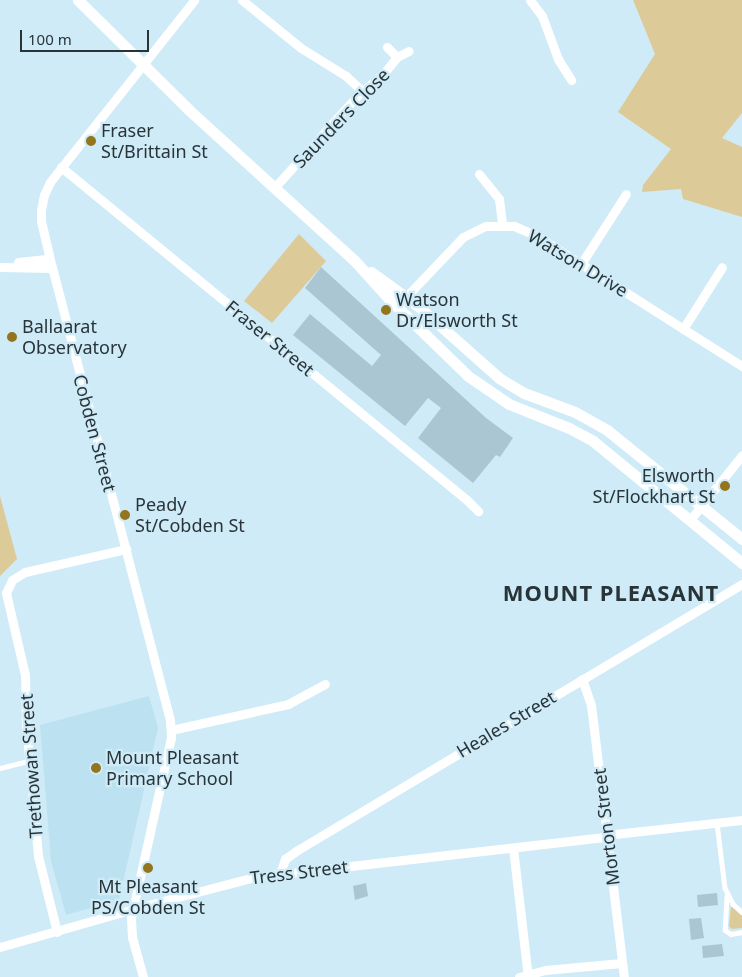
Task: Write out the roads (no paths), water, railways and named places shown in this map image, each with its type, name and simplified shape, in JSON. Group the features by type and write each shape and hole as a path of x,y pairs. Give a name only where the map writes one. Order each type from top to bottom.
{"street":[{"path":"78,0 274,188 354,260 396,306 455,365 484,389 518,409 569,428 588,438 742,563"},
{"name":"Cobden Street","path":"143,977 132,937 133,909 171,730 167,707 49,259 41,221 46,188 194,0"},
{"path":"242,0 301,48 343,74 362,91"},
{"path":"530,0 542,16 558,59 571,80"},
{"path":"387,47 397,57"},
{"name":"Saunders Close","path":"274,188 362,91 384,73 397,57 408,51"},
{"name":"Fraser Street","path":"61,167 478,511"},
{"path":"479,174 499,199 502,225"},
{"path":"581,264 626,194"},
{"name":"Watson Drive","path":"396,306 463,237 486,226 514,226 532,234 581,264 742,366"},
{"path":"0,265 49,259"},
{"path":"354,260 406,296 499,378 533,398 575,412 598,424 742,539"},
{"path":"0,265 52,268"},
{"path":"683,329 722,267"},
{"path":"690,520 742,455"},
{"name":"Trethowan Street","path":"57,932 38,856 26,725 25,675 6,599 9,584 20,574 126,549"},
{"name":"Heales Street","path":"280,874 284,861 293,853 742,584"},
{"name":"Morton Street","path":"582,679 591,705 624,977"},
{"path":"171,730 288,704 325,684"},
{"name":"Tress Street","path":"0,947 243,879 742,820"},
{"path":"513,848 525,976 622,963"}],"lane":[{"path":"0,768 29,760"},
{"path":"717,823 727,899 725,930 730,934 742,932"},
{"path":"725,890 733,904 742,912"}],"place":[{"name":"Fraser St/Brittain St","path":"91,141"},
{"name":"Watson Dr/Elsworth St","path":"386,310"},
{"name":"Ballaarat Observatory","path":"12,337"},
{"name":"Elsworth St/Flockhart St","path":"725,486"},
{"name":"Peady St/Cobden St","path":"125,515"},
{"name":"Mount Pleasant Primary School","path":"96,768"},
{"name":"Mt Pleasant PS/Cobden St","path":"148,868"}],"district":[{"name":"MOUNT PLEASANT","path":"611,593"}]}
